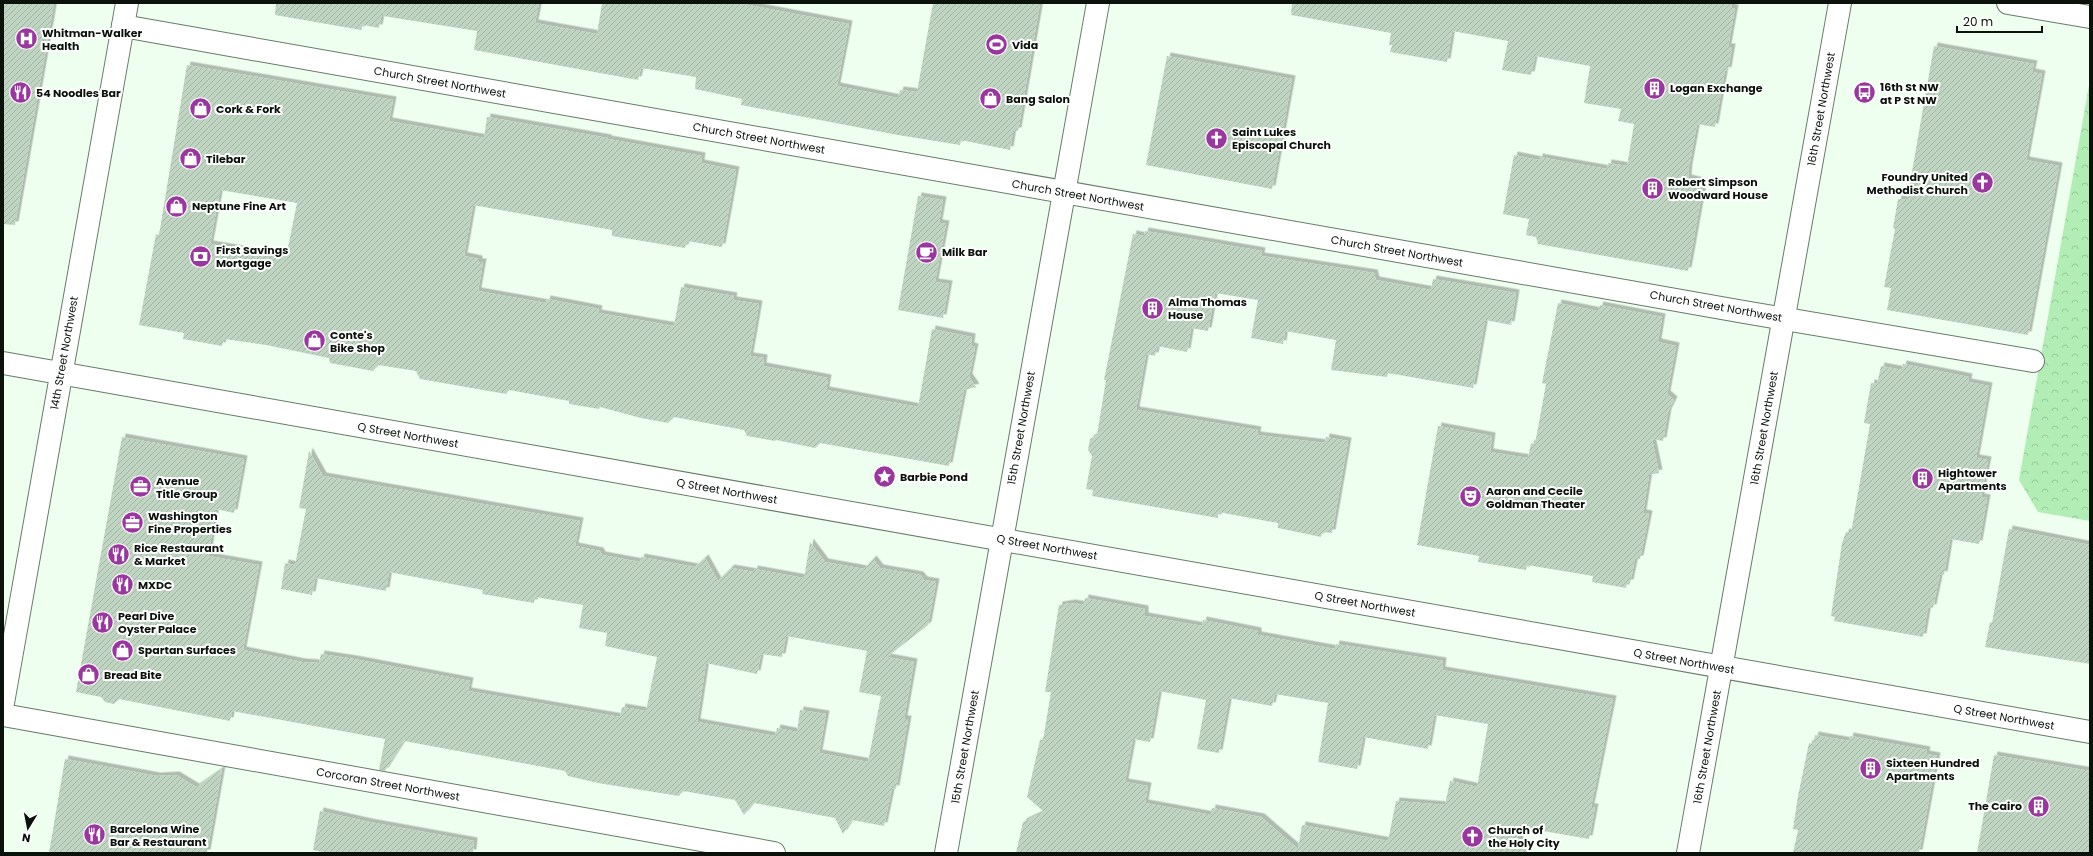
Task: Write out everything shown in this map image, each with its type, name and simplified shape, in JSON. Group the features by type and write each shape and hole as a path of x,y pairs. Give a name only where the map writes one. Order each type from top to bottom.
{"main road":[{"name":"14th Street Northwest","path":"3,703 127,3"},
{"name":"15th Street Northwest","path":"946,853 1098,3"},
{"name":"16th Street Northwest","path":"1688,853 1840,3"},
{"path":"2008,3 2090,17"},
{"name":"Church Street Northwest","path":"123,26 2033,361"},
{"name":"Q Street Northwest","path":"3,363 2090,732"},
{"name":"Corcoran Street Northwest","path":"3,715 774,853"}],"green space":[{"path":"2090,80 2090,521 2038,512 2019,480"}],"building":[{"path":"3,3 54,3 15,225 3,224"},
{"path":"276,3 384,3 379,28 363,25 361,30 275,15"},
{"path":"384,3 539,3 535,23 597,34 602,3 737,3 849,24 837,86 898,98 900,90 917,92 933,3 1040,3 1018,131 1013,131 1010,150 961,140 960,145 898,135 741,105 742,99 695,89 696,77 641,68 638,80 474,50 477,31 383,16"},
{"path":"1292,3 1732,3 1732,8 1735,8 1728,47 1732,47 1728,71 1725,70 1715,127 1697,124 1689,167 1688,178 1704,182 1688,271 1538,244 1536,237 1526,235 1529,219 1503,214 1514,155 1539,160 1539,157 1607,169 1608,163 1627,166 1634,124 1618,121 1621,109 1584,103 1590,66 1535,56 1531,75 1502,70 1508,41 1452,31 1447,62 1390,52 1392,45 1389,45 1391,33 1291,15"},
{"name":"Foundry United Methodist Church","path":"1934,46 2034,64 2032,72 2042,74 2026,160 2059,166 2028,335 1887,310 1891,288 1884,287 1895,229 1893,228 1898,199 1907,200"},
{"name":"Saint Lukes Episcopal Church","path":"1167,56 1292,79 1272,189 1146,165"},
{"path":"187,65 393,100 389,121 484,138 487,117 608,138 702,156 701,163 736,170 722,247 687,241 685,248 612,236 612,230 473,205 464,256 479,259 479,262 483,262 478,291 546,303 547,299 599,309 598,313 674,326 681,287 734,296 733,300 759,304 750,356 764,358 763,366 828,378 826,390 918,407 932,329 972,337 971,346 975,347 969,377 976,387 964,390 949,466 820,443 815,448 747,436 744,430 674,417 668,423 641,418 600,407 599,409 569,404 569,401 509,390 506,394 420,379 416,371 378,365 373,371 330,363 329,358 266,345 224,339 222,346 183,339 184,333 139,325 156,234 159,235","holes":["220,190 297,203 286,257 210,244"]},
{"path":"918,196 943,200 939,223 946,224 935,282 949,284 943,318 898,310"},
{"path":"1145,231 1262,251 1261,256 1374,273 1376,280 1431,290 1433,279 1516,293 1511,325 1485,320 1473,388 1388,373 1387,377 1331,370 1336,340 1285,331 1283,344 1251,338 1258,300 1215,293 1208,331 1191,328 1187,352 1157,346 1155,356 1146,354 1136,410 1258,430 1257,435 1325,443 1326,437 1348,441 1332,533 1322,532 1321,537 1278,528 1278,523 1218,512 1218,518 1092,496 1093,490 1086,489 1092,456 1088,450 1090,439 1097,435 1106,380 1104,380 1133,234 1144,236"},
{"path":"1558,303 1598,311 1600,305 1662,317 1658,342 1676,346 1667,394 1674,400 1668,412 1663,441 1652,439 1659,473 1649,475 1643,513 1649,514 1640,559 1635,559 1630,583 1627,583 1626,588 1592,582 1593,576 1527,565 1526,570 1478,562 1479,556 1417,545 1438,426 1492,436 1490,452 1528,458 1531,443 1535,444 1546,384 1542,383"},
{"path":"1903,364 1969,377 1968,382 1989,386 1976,458 1988,460 1981,497 1987,498 1979,544 1950,539 1944,575 1940,574 1933,608 1928,607 1923,637 1834,621 1835,617 1831,616 1842,543 1846,532 1851,533 1870,424 1864,423 1871,383 1877,384 1881,366 1902,370"},
{"path":"122,437 244,459 234,513 216,509 208,556 259,565 243,650 302,662 319,663 321,654 354,659 470,681 468,691 620,717 622,707 646,711 657,657 605,646 607,633 579,628 583,605 535,597 534,603 482,594 483,590 389,572 386,591 315,578 312,595 281,589 285,563 295,565 306,509 299,508 309,451 323,476 580,521 575,546 600,551 602,555 640,562 641,557 695,567 705,558 718,581 731,568 754,572 754,569 804,578 810,542 825,562 864,569 873,559 880,568 920,575 924,580 936,582 928,625 887,657 914,662 904,719 908,719 896,789 892,788 884,826 852,820 843,834 835,818 754,803 744,815 735,800 683,791 679,796 598,783 568,776 565,771 404,741 385,771 379,770 385,739 232,711 230,721 119,699 114,704 105,702 101,697 76,692","holes":["786,636 867,651 859,692 881,696 868,762 819,753 826,714 800,710 797,732 777,728 775,736 697,722 706,663 757,674 761,654 782,657"]},
{"path":"2009,529 2090,545 2090,664 1985,647 1990,622 1992,623"},
{"path":"1085,598 1145,609 1145,616 1202,626 1203,620 1258,631 1258,635 1335,649 1336,644 1443,661 1442,670 1613,699 1591,807 1595,807 1589,839 1509,825 1529,853 1016,853 1023,822 1044,812 1027,797 1040,740 1043,740 1051,692 1045,692 1059,605 1072,603 1084,605","holes":["1159,691 1206,700 1197,749 1219,753 1229,698 1272,706 1275,694 1328,703 1318,762 1357,769 1363,737 1428,749 1434,715 1488,724 1477,787 1450,781 1445,805 1396,801 1388,841 1302,825 1298,849 1261,817 1212,808 1211,815 1145,803 1148,786 1125,782 1133,739 1150,742"]},
{"path":"1815,735 1849,741 1850,736 1927,750 1926,754 1937,756 1919,853 1793,853 1798,830 1793,829 1798,796 1809,743 1813,744"},
{"name":"The Cairo","path":"1994,755 2090,771 2090,853 1977,853"},
{"path":"65,759 157,776 176,775 196,787 222,769 207,853 49,853"},
{"path":"320,811 369,822 474,841 473,853 327,853 313,850"}],"place":[{"name":"Whitman-Walker Health","path":"27,39"},
{"name":"Vida","path":"997,45"},
{"name":"Logan Exchange","path":"1654,88"},
{"name":"54 Noodles Bar","path":"20,93"},
{"name":"16th St NW at P St NW","path":"1865,93"},
{"name":"Bang Salon","path":"991,99"},
{"name":"Cork & Fork","path":"200,109"},
{"name":"Saint Lukes Episcopal Church","path":"1217,138"},
{"name":"Tilebar","path":"190,159"},
{"name":"Foundry United Methodist Church","path":"1983,183"},
{"name":"Robert Simpson Woodward House","path":"1653,188"},
{"name":"Neptune Fine Art","path":"176,206"},
{"name":"Milk Bar","path":"926,252"},
{"name":"First Savings Mortgage","path":"200,256"},
{"name":"Alma Thomas House","path":"1153,308"},
{"name":"Conte's Bike Shop","path":"315,341"},
{"name":"Barbie Pond","path":"885,477"},
{"name":"Hightower Apartments","path":"1922,479"},
{"name":"Avenue Title Group","path":"140,487"},
{"name":"Aaron and Cecile Goldman Theater","path":"1471,497"},
{"name":"Washington Fine Properties","path":"133,522"},
{"name":"Rice Restaurant & Market","path":"118,554"},
{"name":"MXDC","path":"122,585"},
{"name":"Pearl Dive Oyster Palace","path":"102,622"},
{"name":"Spartan Surfaces","path":"122,650"},
{"name":"Bread Bite","path":"88,675"},
{"name":"Sixteen Hundred Apartments","path":"1871,769"},
{"name":"The Cairo","path":"2038,806"},
{"name":"Barcelona Wine Bar & Restaurant","path":"94,835"},
{"name":"Church of the Holy City","path":"1472,836"}]}
